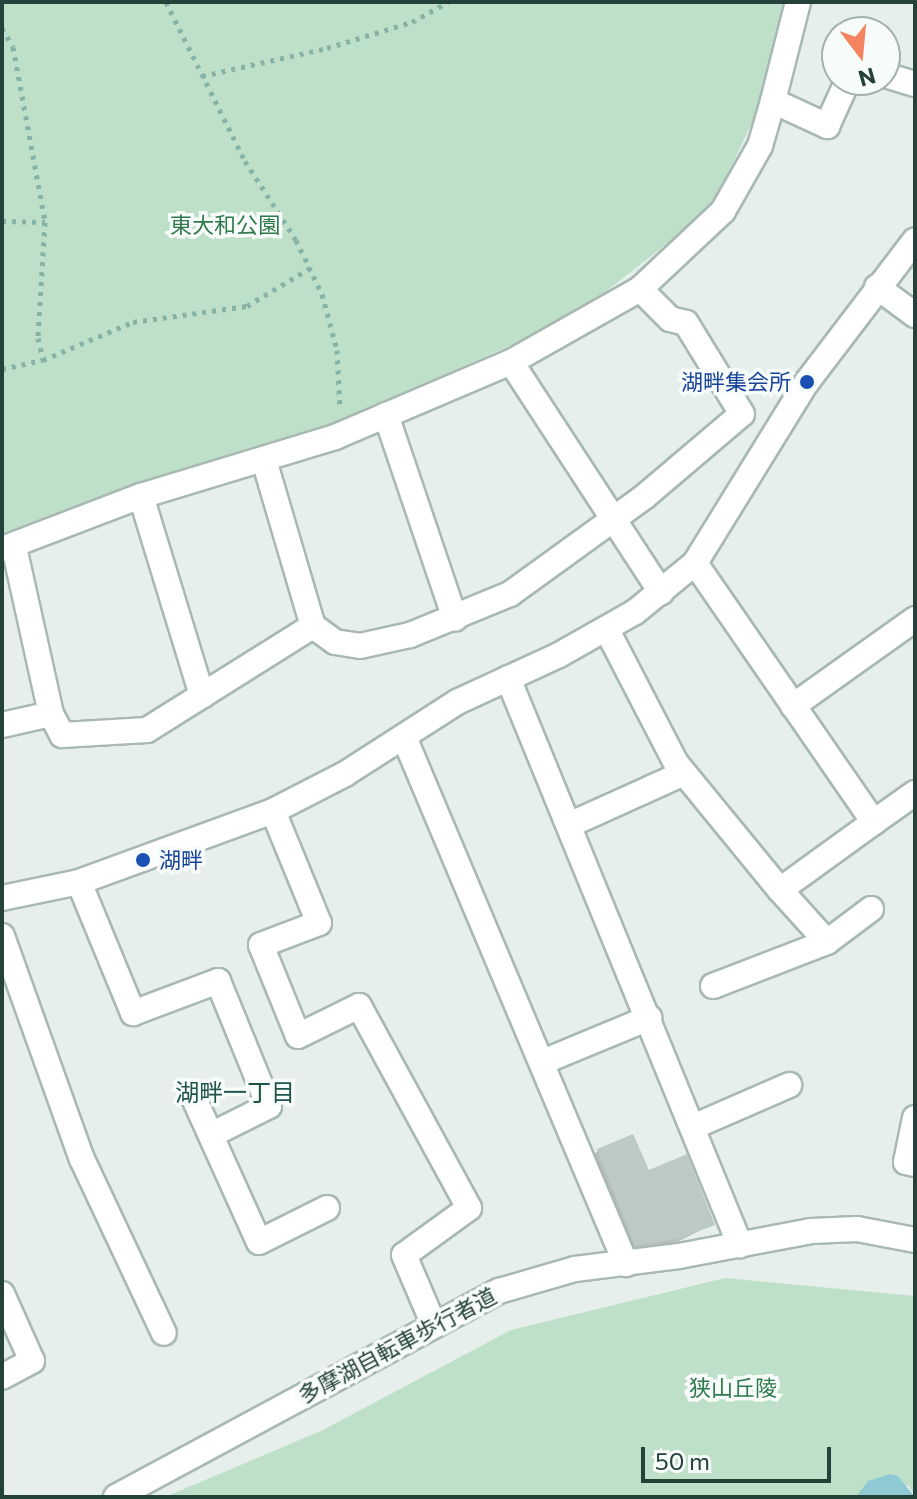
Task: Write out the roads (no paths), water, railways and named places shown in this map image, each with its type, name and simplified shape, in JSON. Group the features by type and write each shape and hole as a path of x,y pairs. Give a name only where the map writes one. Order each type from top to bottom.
{"street":[{"path":"313,626 147,730 104,736 62,735 51,714 8,548 141,496 264,460 386,415 511,362 640,289 723,211 760,146 798,2"},
{"path":"773,101 827,126 841,96"},
{"path":"2,898 79,882 273,811 345,774 457,702 607,630 661,592 695,563 807,382 915,240"},
{"path":"877,287 915,315"},
{"path":"264,460 313,626 335,642 360,646 455,619 510,594 612,520 742,414 686,323 670,319 640,289"},
{"path":"511,362 661,592"},
{"path":"386,415 455,619"},
{"path":"141,496 202,696"},
{"path":"695,563 874,822"},
{"path":"793,706 915,619"},
{"path":"607,630 684,773 827,942"},
{"path":"508,678 740,1245"},
{"path":"2,725 51,714"},
{"path":"404,737 545,1061 626,1264"},
{"path":"569,825 684,773"},
{"path":"780,890 915,793"},
{"path":"273,811 319,923 261,945 298,1036 359,1006 469,1208 404,1255 433,1323"},
{"path":"79,882 133,1013 218,981 269,1106 211,1135"},
{"path":"713,986 827,942 871,909"},
{"path":"2,936 82,1159 164,1333"},
{"path":"545,1061 649,1018"},
{"path":"693,1127 789,1085"},
{"path":"193,1096 259,1242 327,1208"},
{"path":"915,1118 906,1162 915,1164"},
{"path":"116,1497 433,1323 529,1281 834,1229 915,1240"},
{"path":"2,1294 32,1361 2,1377"}],"water":[{"path":"890,1474 898,1476 915,1497 856,1497 868,1481"}],"place":[{"name":"湖畔集会所","path":"807,382"},
{"name":"湖畔","path":"143,860"}],"district":[{"name":"湖畔一丁目","path":"235,1092"}],"park label":[{"name":"東大和公園","path":"225,225"},
{"name":"狭山丘陵","path":"733,1388"}]}
